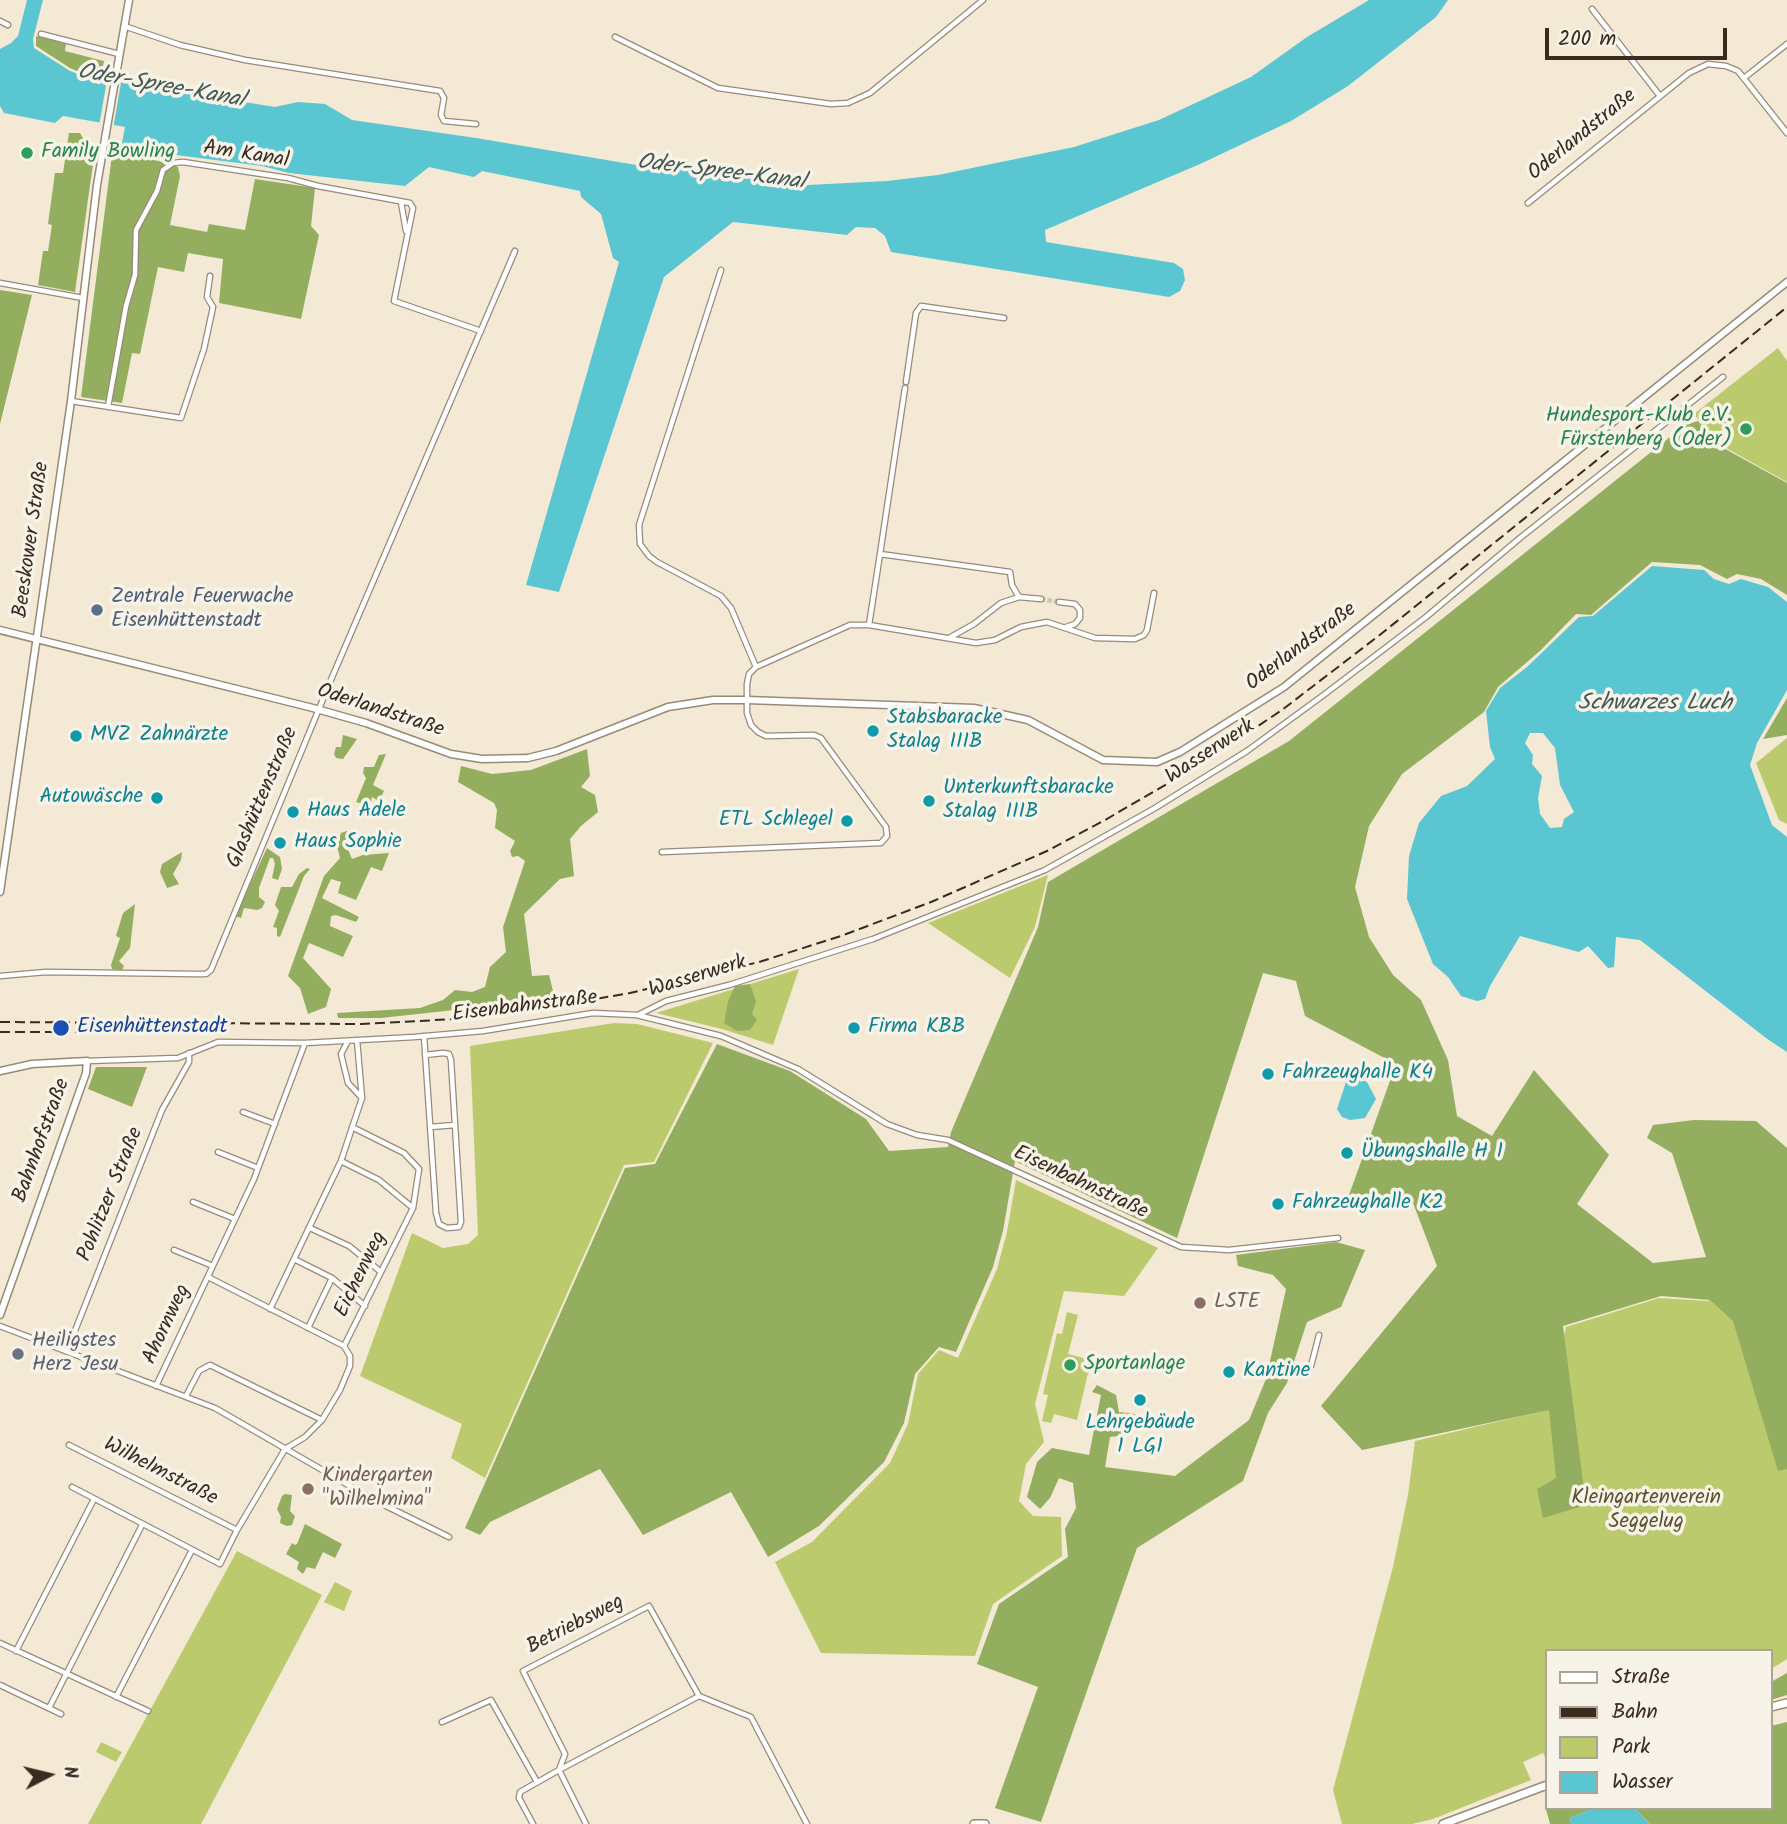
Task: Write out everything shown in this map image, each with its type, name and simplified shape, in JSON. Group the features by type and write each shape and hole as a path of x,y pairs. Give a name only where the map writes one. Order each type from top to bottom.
{"main road":[{"path":"1443,1824 1546,1785"},
{"path":"974,1824 985,1824"}],"street":[{"name":"Beeskower Straße","path":"0,892 71,401 97,185 129,0"},
{"path":"615,37 718,88 839,104 870,93 983,0"},
{"name":"Oderlandstraße","path":"1592,9 1660,96"},
{"path":"0,21 8,24"},
{"path":"124,26 180,45 245,60 440,91 444,98 441,116 444,121 476,124"},
{"path":"41,34 119,54"},
{"path":"1744,78 1787,44"},
{"name":"Oderlandstraße","path":"1528,203 1689,73 1708,64 1716,63 1732,68 1744,78 1787,133"},
{"name":"Am Kanal","path":"108,407 126,306 135,275 136,230 156,191 163,170 173,163 183,162 288,177 318,186 401,201"},
{"path":"407,235 401,201 410,202 413,208 394,301 481,331"},
{"name":"Glashüttenstraße","path":"0,976 46,972 209,973 514,251"},
{"path":"721,270 639,525 640,544 657,562 721,596 731,608 756,667"},
{"path":"71,401 181,418 204,349 213,307 207,297 211,276"},
{"name":"Oderlandstraße","path":"0,631 319,710 366,723 450,754 482,759 516,759 556,751 668,707 713,700 747,700 974,708 1028,720 1103,760 1157,762 1180,752 1284,687 1787,282"},
{"path":"0,283 83,298"},
{"path":"869,625 916,313 921,306 1004,318"},
{"name":"Wasserwerk","path":"637,1015 666,1001 729,985 885,934 1045,870 1155,808 1247,751 1336,687 1723,377"},
{"path":"880,554 1010,572 1019,597"},
{"path":"662,852 881,843 887,836 886,827 821,738 814,735 766,736 751,725 747,700 750,674 756,667 850,625 869,625 976,643 995,640 1021,627 1047,622 1095,638 1135,639 1144,635 1147,630 1154,593"},
{"path":"948,639 974,624 1001,603 1019,597 1041,599"},
{"path":"1059,602 1075,604 1080,610 1080,618 1075,624 1065,627"},
{"name":"Eisenbahnstraße","path":"87,1061 178,1058 218,1042 349,1041 483,1031 593,1013 637,1015 721,1036 799,1069 887,1124 917,1135 948,1140 1181,1247 1232,1250 1338,1238"},
{"path":"424,1036 425,1055 436,1213 439,1224 447,1228 459,1227 461,1222 451,1060 449,1055 425,1055"},
{"path":"270,1309 341,1161 362,1098 357,1040"},
{"path":"349,1041 341,1054 348,1083 362,1098"},
{"name":"Ahornweg","path":"156,1386 258,1168 305,1043"},
{"name":"Pohlitzer Straße","path":"67,1351 162,1110 189,1062 188,1053"},
{"name":"Bahnhofstraße","path":"0,1071 32,1064 87,1061 86,1073 0,1315"},
{"path":"243,1112 275,1124"},
{"path":"430,1127 455,1125"},
{"name":"Eichenweg","path":"285,1449 305,1437 322,1420 340,1390 350,1366 350,1356 344,1346 413,1208 419,1170 404,1153 352,1127"},
{"path":"218,1152 258,1168"},
{"path":"341,1161 379,1180 413,1208"},
{"path":"193,1202 235,1219"},
{"path":"310,1228 349,1246 381,1272"},
{"name":"Ahornweg","path":"173,1250 213,1266"},
{"path":"294,1259 332,1279 365,1306"},
{"name":"Ahornweg","path":"208,1277 344,1346"},
{"path":"308,1328 332,1279"},
{"path":"0,1326 215,1408 376,1501 449,1537"},
{"path":"1311,1366 1319,1335"},
{"path":"186,1396 198,1371 210,1365 322,1420"},
{"name":"Wilhelmstraße","path":"69,1446 237,1530"},
{"path":"72,1488 220,1564 285,1449"},
{"path":"16,1651 94,1499"},
{"path":"49,1708 142,1525"},
{"path":"116,1697 192,1550"},
{"name":"Betriebsweg","path":"586,1824 559,1770 565,1754 523,1671 649,1605 699,1696"},
{"path":"0,1643 148,1711"},
{"path":"0,1685 61,1714"},
{"path":"533,1824 519,1798 520,1792 699,1696 751,1717 807,1824"},
{"path":"442,1721 491,1700 537,1783"}],"green space":[{"path":"36,36 66,44 65,51 104,61 101,76 86,75 70,68 36,46"},
{"path":"69,133 80,133 94,157 75,292 38,285 43,251 48,251 52,225 48,224 55,173 63,173"},
{"path":"113,147 178,167 180,176 170,225 207,232 209,224 245,230 255,179 315,188 311,226 319,235 301,319 219,303 223,259 188,253 184,272 158,267 140,354 132,353 122,403 81,397"},
{"path":"0,290 32,295 0,424"},
{"name":"Hundesport-Klub e.V. Fürstenberg (Oder)","path":"1778,348 1787,361 1787,482 1717,443 1694,414"},
{"path":"1698,421 1718,445 1787,483 1787,595 1761,579 1737,574 1727,579 1700,565 1652,562 1591,615 1576,614 1541,650 1498,687 1484,712 1402,774 1369,826 1355,887 1369,937 1393,975 1421,1000 1448,1060 1457,1116 1492,1136 1534,1070 1609,1155 1577,1204 1653,1263 1706,1257 1672,1153 1647,1138 1653,1125 1694,1120 1756,1121 1787,1148 1787,1469 1778,1471 1733,1321 1710,1300 1661,1296 1563,1326 1586,1505 1543,1518 1537,1489 1556,1478 1549,1410 1362,1450 1321,1406 1437,1266 1410,1195 1344,1209 1396,1064 1305,1016 1296,981 1263,973 1177,1238 1015,1161 1003,1231 993,1267 956,1352 939,1347 915,1374 904,1423 884,1462 819,1526 768,1557 731,1492 643,1535 600,1469 490,1522 480,1535 465,1528 625,1168 655,1164 717,1044 790,1071 866,1119 889,1151 948,1147 951,1132 1038,927 1048,882 1289,741 1685,425"},
{"path":"1787,698 1787,735 1763,739"},
{"path":"343,735 357,739 343,759 336,758 336,747 341,747"},
{"path":"1787,738 1787,824 1779,820 1756,763"},
{"path":"587,749 590,776 581,787 595,795 598,812 570,839 574,876 560,879 524,914 532,976 549,975 555,999 381,1018 338,1018 337,1013 420,1008 443,1000 455,990 472,992 485,987 490,967 506,952 503,927 525,861 518,856 512,857 510,851 515,841 495,828 497,810 494,803 458,782 461,766 492,774 531,770"},
{"path":"386,754 373,785 384,791 379,801 372,797 370,806 356,802 366,778 364,767 374,767 379,755"},
{"path":"347,831 347,847 352,859 363,855 389,853 382,871 371,867 356,900 338,893 341,882 331,879 322,898 359,917 356,922 336,915 331,916 330,926 353,936 343,957 309,943 303,958 331,989 326,1007 308,1014 300,988 288,976 324,876 340,858 337,846 341,833"},
{"path":"267,848 280,857 282,869 278,880 272,878 275,864 273,858 270,858 259,888 259,897 265,902 262,908 244,908 241,918 235,916"},
{"path":"182,852 181,860 173,874 179,884 167,888 160,872 162,864"},
{"path":"307,868 310,869 304,876 280,937 277,936 277,928 273,927 279,911 275,905 281,887 292,887 299,874"},
{"path":"1048,875 1035,927 1010,978 928,923"},
{"path":"135,904 130,948 119,961 124,966 122,970 112,969 120,938 116,936 123,913"},
{"path":"799,969 773,1045 656,1013"},
{"path":"750,984 756,1001 752,1014 757,1020 750,1030 737,1031 724,1023 728,1001 735,986"},
{"path":"614,1023 637,1024 713,1043 654,1162 624,1165 485,1478 451,1458 462,1424 360,1376 412,1233 443,1248 468,1244 478,1235 470,1046"},
{"path":"96,1067 147,1067 132,1107 88,1089"},
{"path":"1016,1180 1158,1248 1124,1296 1064,1291 1035,1404 1044,1442 1026,1464 1019,1501 1033,1516 1061,1517 1062,1556 993,1604 975,1656 821,1653 775,1562 812,1542 890,1463 908,1424 918,1374 939,1350 958,1358 997,1269"},
{"path":"1336,1242 1365,1250 1341,1307 1307,1322 1287,1383 1268,1413 1243,1481 1137,1548 1041,1822 995,1808 1038,1687 977,1664 999,1604 1068,1557 1065,1529 1076,1508 1073,1483 1059,1478 1050,1498 1040,1509 1027,1497 1037,1462 1052,1448 1089,1455 1101,1395 1092,1392 1097,1385 1116,1395 1119,1412 1135,1414 1138,1423 1126,1435 1110,1437 1105,1467 1175,1476 1249,1420 1266,1379 1286,1289 1273,1275 1238,1266 1236,1255"},
{"name":"Kleingartenverein Seggelug","path":"1778,1265 1787,1273 1787,1659 1773,1668 1773,1649 1546,1649 1546,1759 1543,1753 1523,1762 1531,1780 1433,1819 1412,1824 1342,1824 1333,1790 1393,1567 1408,1495 1415,1441 1547,1410 1566,1327 1659,1298 1708,1301"},
{"name":"Sportanlage","path":"1067,1312 1078,1315 1068,1354 1091,1360 1077,1420 1054,1414 1051,1423 1042,1421 1048,1395 1043,1394 1057,1333 1062,1334"},
{"path":"285,1494 292,1495 290,1511 295,1516 292,1525 287,1526 280,1523 281,1517 277,1509"},
{"path":"305,1524 342,1544 335,1558 323,1552 315,1569 307,1567 303,1574 297,1569 299,1562 286,1554 292,1543 297,1544"},
{"path":"237,1551 322,1595 201,1824 88,1824"},
{"path":"335,1582 352,1591 344,1611 324,1602"},
{"path":"1787,1673 1787,1695 1773,1699 1773,1681"},
{"path":"1787,1722 1787,1824 1650,1824 1636,1810 1773,1810 1773,1726"},
{"path":"101,1742 122,1752 116,1762 96,1752"},
{"path":"1546,1810 1590,1810 1570,1818 1571,1824 1550,1824"}],"water":[{"name":"Oder-Spree-Kanal","path":"27,0 43,0 33,39 34,48 70,71 86,77 111,77 129,83 275,107 298,102 325,104 352,120 654,168 657,163 808,185 938,175 1074,147 1159,120 1251,77 1307,37 1369,0 1448,0 1436,17 1348,86 1291,121 1200,164 1045,230 1046,242 1174,263 1183,269 1185,280 1180,291 1169,297 891,252 885,236 875,228 856,227 847,235 733,222 664,277 559,592 526,585 619,262 613,258 601,214 581,197 580,191 482,171 474,177 429,167 405,186 289,173 262,166 121,148 125,127 63,116 55,123 4,113 0,106 0,49 18,36"},
{"name":"Schwarzes Luch","path":"1652,566 1704,570 1714,579 1729,584 1741,579 1768,587 1787,602 1787,690 1757,743 1750,765 1772,825 1787,837 1787,1052 1640,940 1616,937 1614,967 1608,968 1588,946 1579,952 1520,936 1485,999 1477,1001 1461,996 1448,977 1433,964 1407,899 1409,856 1419,823 1441,796 1467,786 1495,759 1490,747 1486,711 1500,688 1527,667 1579,617 1593,616","holes":["1530,733 1543,733 1555,748 1560,785 1574,812 1564,819 1562,827 1550,828 1540,814 1538,798 1542,776 1532,764 1533,755 1525,743"]},
{"path":"1358,1078 1367,1082 1376,1099 1365,1118 1350,1120 1342,1117 1337,1109 1347,1079"},
{"path":"1590,1810 1636,1810 1650,1824 1571,1824 1570,1818"}],"pier":[{"path":"108,74 122,77 113,129 99,126"}],"tunnel":[{"path":"1041,599 1059,602"}],"railway":[{"path":"0,1022 362,1024 456,1019 527,1011 630,993 759,962 841,936 931,902 1047,851 1105,820 1198,766 1282,710 1381,634 1787,307"},
{"path":"0,1032 136,1032"}],"place":[{"name":"Family Bowling","path":"27,153"},
{"name":"Hundesport-Klub e.V. Fürstenberg (Oder)","path":"1746,429"},
{"name":"Zentrale Feuerwache Eisenhüttenstadt","path":"97,610"},
{"name":"Stabsbaracke Stalag IIIB","path":"873,731"},
{"name":"MVZ Zahnärzte","path":"76,736"},
{"name":"Autowäsche","path":"157,798"},
{"name":"Unterkunftsbaracke Stalag IIIB","path":"929,801"},
{"name":"Haus Adele","path":"293,812"},
{"name":"ETL Schlegel","path":"847,821"},
{"name":"Haus Sophie","path":"280,843"},
{"name":"Eisenhüttenstadt","path":"61,1028"},
{"name":"Firma KBB","path":"854,1028"},
{"name":"Fahrzeughalle K4","path":"1268,1074"},
{"name":"Übungshalle H 1","path":"1347,1153"},
{"name":"Fahrzeughalle K2","path":"1278,1204"},
{"name":"LSTE","path":"1200,1303"},
{"name":"Heiligstes Herz Jesu","path":"18,1354"},
{"name":"Sportanlage","path":"1070,1365"},
{"name":"Kantine","path":"1229,1372"},
{"name":"Lehrgebäude 1 LG1","path":"1140,1400"},
{"name":"Kindergarten \"Wilhelmina\"","path":"308,1489"}]}
